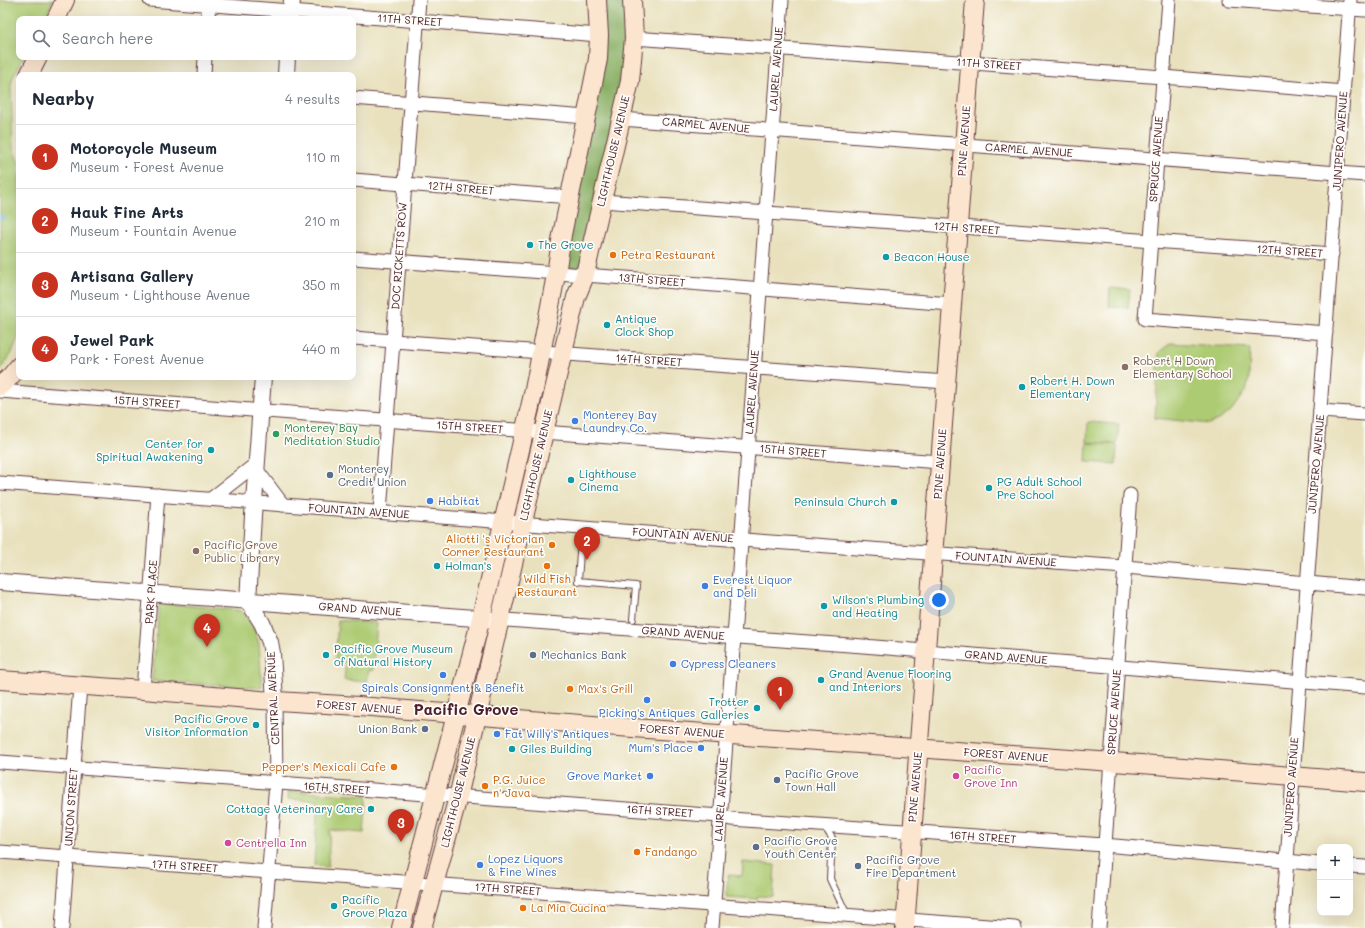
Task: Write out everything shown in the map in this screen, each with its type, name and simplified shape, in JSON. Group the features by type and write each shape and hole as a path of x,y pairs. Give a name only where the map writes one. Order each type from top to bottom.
{"main road":[{"path":"57,16 65,0"},
{"name":"LIGHTHOUSE AVENUE","path":"422,928 458,797 477,716 503,522 542,352 570,197 598,59 599,35 597,0"},
{"name":"LIGHTHOUSE AVENUE","path":"401,928 456,714 523,523 543,432 576,297 585,275 630,81 634,38 632,0"},
{"name":"PINE AVENUE","path":"905,924 975,0"},
{"path":"34,72 37,60"},
{"path":"0,386 16,370"},
{"name":"FOREST AVENUE","path":"0,680 1365,782"}],"street":[{"name":"11TH STREET","path":"150,0 209,2 417,21 599,35"},
{"name":"DOC RICKETTS ROW","path":"380,512 419,0"},
{"name":"LAUREL AVENUE","path":"712,928 740,540 782,0"},
{"name":"SPRUCE AVENUE","path":"1169,0 1144,319 1326,333"},
{"path":"1229,0 1350,5 1365,10"},
{"path":"208,16 209,2"},
{"name":"JUNIPERO AVENUE","path":"1282,928 1350,5"},
{"name":"11TH STREET","path":"634,38 1163,77 1344,92"},
{"path":"204,72 205,60"},
{"path":"286,72 287,60"},
{"path":"356,98 586,117"},
{"name":"CARMEL AVENUE","path":"621,119 1365,175"},
{"name":"12TH STREET","path":"356,180 570,197"},
{"name":"12TH STREET","path":"602,201 1150,242 1332,254"},
{"name":"13TH STREET","path":"356,258 952,304"},
{"name":"14TH STREET","path":"356,338 946,382"},
{"path":"248,601 263,380"},
{"name":"15TH STREET","path":"0,391 940,462"},
{"path":"1320,411 1365,414"},
{"path":"211,499 256,467"},
{"path":"256,467 283,505"},
{"name":"FOUNTAIN AVENUE","path":"0,483 740,540 1125,567 1365,588"},
{"name":"PARK PLACE","path":"143,690 158,495"},
{"name":"SPRUCE AVENUE","path":"1099,928 1130,495"},
{"name":"GRAND AVENUE","path":"0,582 733,636 1365,687"},
{"name":"CENTRAL AVENUE","path":"248,601 262,623 270,642 275,701 276,783 264,928"},
{"name":"UNION STREET","path":"62,928 80,686"},
{"name":"16TH STREET","path":"0,762 720,816 731,819 1104,845 1317,864"},
{"name":"17TH STREET","path":"0,852 847,915 905,924 1015,928"},
{"path":"1353,866 1365,867"}],"lane":[{"path":"581,538 578,581 636,586 633,619"},
{"path":"824,825 832,838 830,879 847,915"}],"green space":[{"path":"0,0 53,0 45,16 16,16 16,60 22,60 13,77 11,85 13,148 16,156 16,342 11,355 0,370"},
{"path":"603,0 625,0 625,68 581,269 561,265"},
{"path":"1110,288 1130,290 1128,308 1109,307"},
{"path":"1171,343 1250,348 1249,379 1246,390 1231,411 1220,419 1209,424 1155,418 1159,352"},
{"path":"1088,422 1119,424 1117,444 1087,442"},
{"path":"1087,443 1117,445 1116,464 1086,462"},
{"path":"159,603 237,610 245,615 256,634 259,643 262,688 152,681"},
{"path":"338,620 377,623 373,671 369,670 367,682 344,680 346,662 335,661"},
{"path":"289,791 367,796 364,833 330,830 328,867 314,865 318,801 288,799"},
{"path":"743,862 775,865 773,897 758,896 757,899 726,897 728,875 742,876"}],"waterway":[{"path":"0,218 4,217"}],"place":[{"name":"The Grove","path":"530,245"},
{"name":"Petra Restaurant","path":"613,255"},
{"name":"Beacon House","path":"886,257"},
{"name":"Antique Clock Shop","path":"607,325"},
{"name":"Robert H Down Elementary School","path":"1125,367"},
{"name":"Robert H. Down Elementary","path":"1022,387"},
{"name":"Monterey Bay Laundry Co.","path":"575,421"},
{"name":"Monterey Bay Meditation Studio","path":"276,434"},
{"name":"Center for Spiritual Awakening","path":"211,450"},
{"name":"Monterey Credit Union","path":"330,475"},
{"name":"Lighthouse Cinema","path":"571,480"},
{"name":"PG Adult School Pre School","path":"989,488"},
{"name":"Habitat","path":"430,501"},
{"name":"Peninsula Church","path":"894,502"},
{"name":"Aliotti 's Victorian Corner Restaurant","path":"552,545"},
{"name":"Pacific Grove Public Library","path":"196,551"},
{"name":"Hauk Fine Arts","path":"587,560"},
{"name":"Holman's","path":"437,566"},
{"name":"Wild Fish Restaurant","path":"547,566"},
{"name":"Everest Liquor and Deli","path":"705,586"},
{"name":"Wilson's Plumbing and Heating","path":"824,606"},
{"name":"Jewel Park","path":"207,647"},
{"name":"Pacific Grove Museum of Natural History","path":"326,655"},
{"name":"Mechanics Bank","path":"533,655"},
{"name":"Cypress Cleaners","path":"673,664"},
{"name":"Spirals Consignment & Benefit","path":"443,675"},
{"name":"Grand Avenue Flooring and Interiors","path":"821,680"},
{"name":"Max's Grill","path":"570,689"},
{"name":"Picking's Antiques","path":"647,700"},
{"name":"Trotter Galleries","path":"757,708"},
{"name":"Motorcycle Museum","path":"780,710"},
{"name":"Pacific Grove Visitor Information","path":"256,725"},
{"name":"Union Bank","path":"425,729"},
{"name":"Fat Willy's Antiques","path":"497,734"},
{"name":"Mum's Place","path":"701,748"},
{"name":"Giles Building","path":"512,749"},
{"name":"Pepper's Mexicali Cafe","path":"394,767"},
{"name":"Grove Market","path":"650,776"},
{"name":"Pacific Grove Inn","path":"956,776"},
{"name":"Pacific Grove Town Hall","path":"777,780"},
{"name":"P.G. Juice n' Java","path":"485,786"},
{"name":"Cottage Veterinary Care","path":"371,809"},
{"name":"Artisana Gallery","path":"401,842"},
{"name":"Centrella Inn","path":"228,843"},
{"name":"Pacific Grove Youth Center","path":"756,847"},
{"name":"Fandango","path":"637,852"},
{"name":"Lopez Liquors & Fine Wines","path":"480,865"},
{"name":"Pacific Grove Fire Department","path":"858,866"},
{"name":"Pacific Grove Plaza","path":"334,906"},
{"name":"La Mia Cucina","path":"523,908"}],"district":[{"name":"Pacific Grove","path":"466,710"}]}
